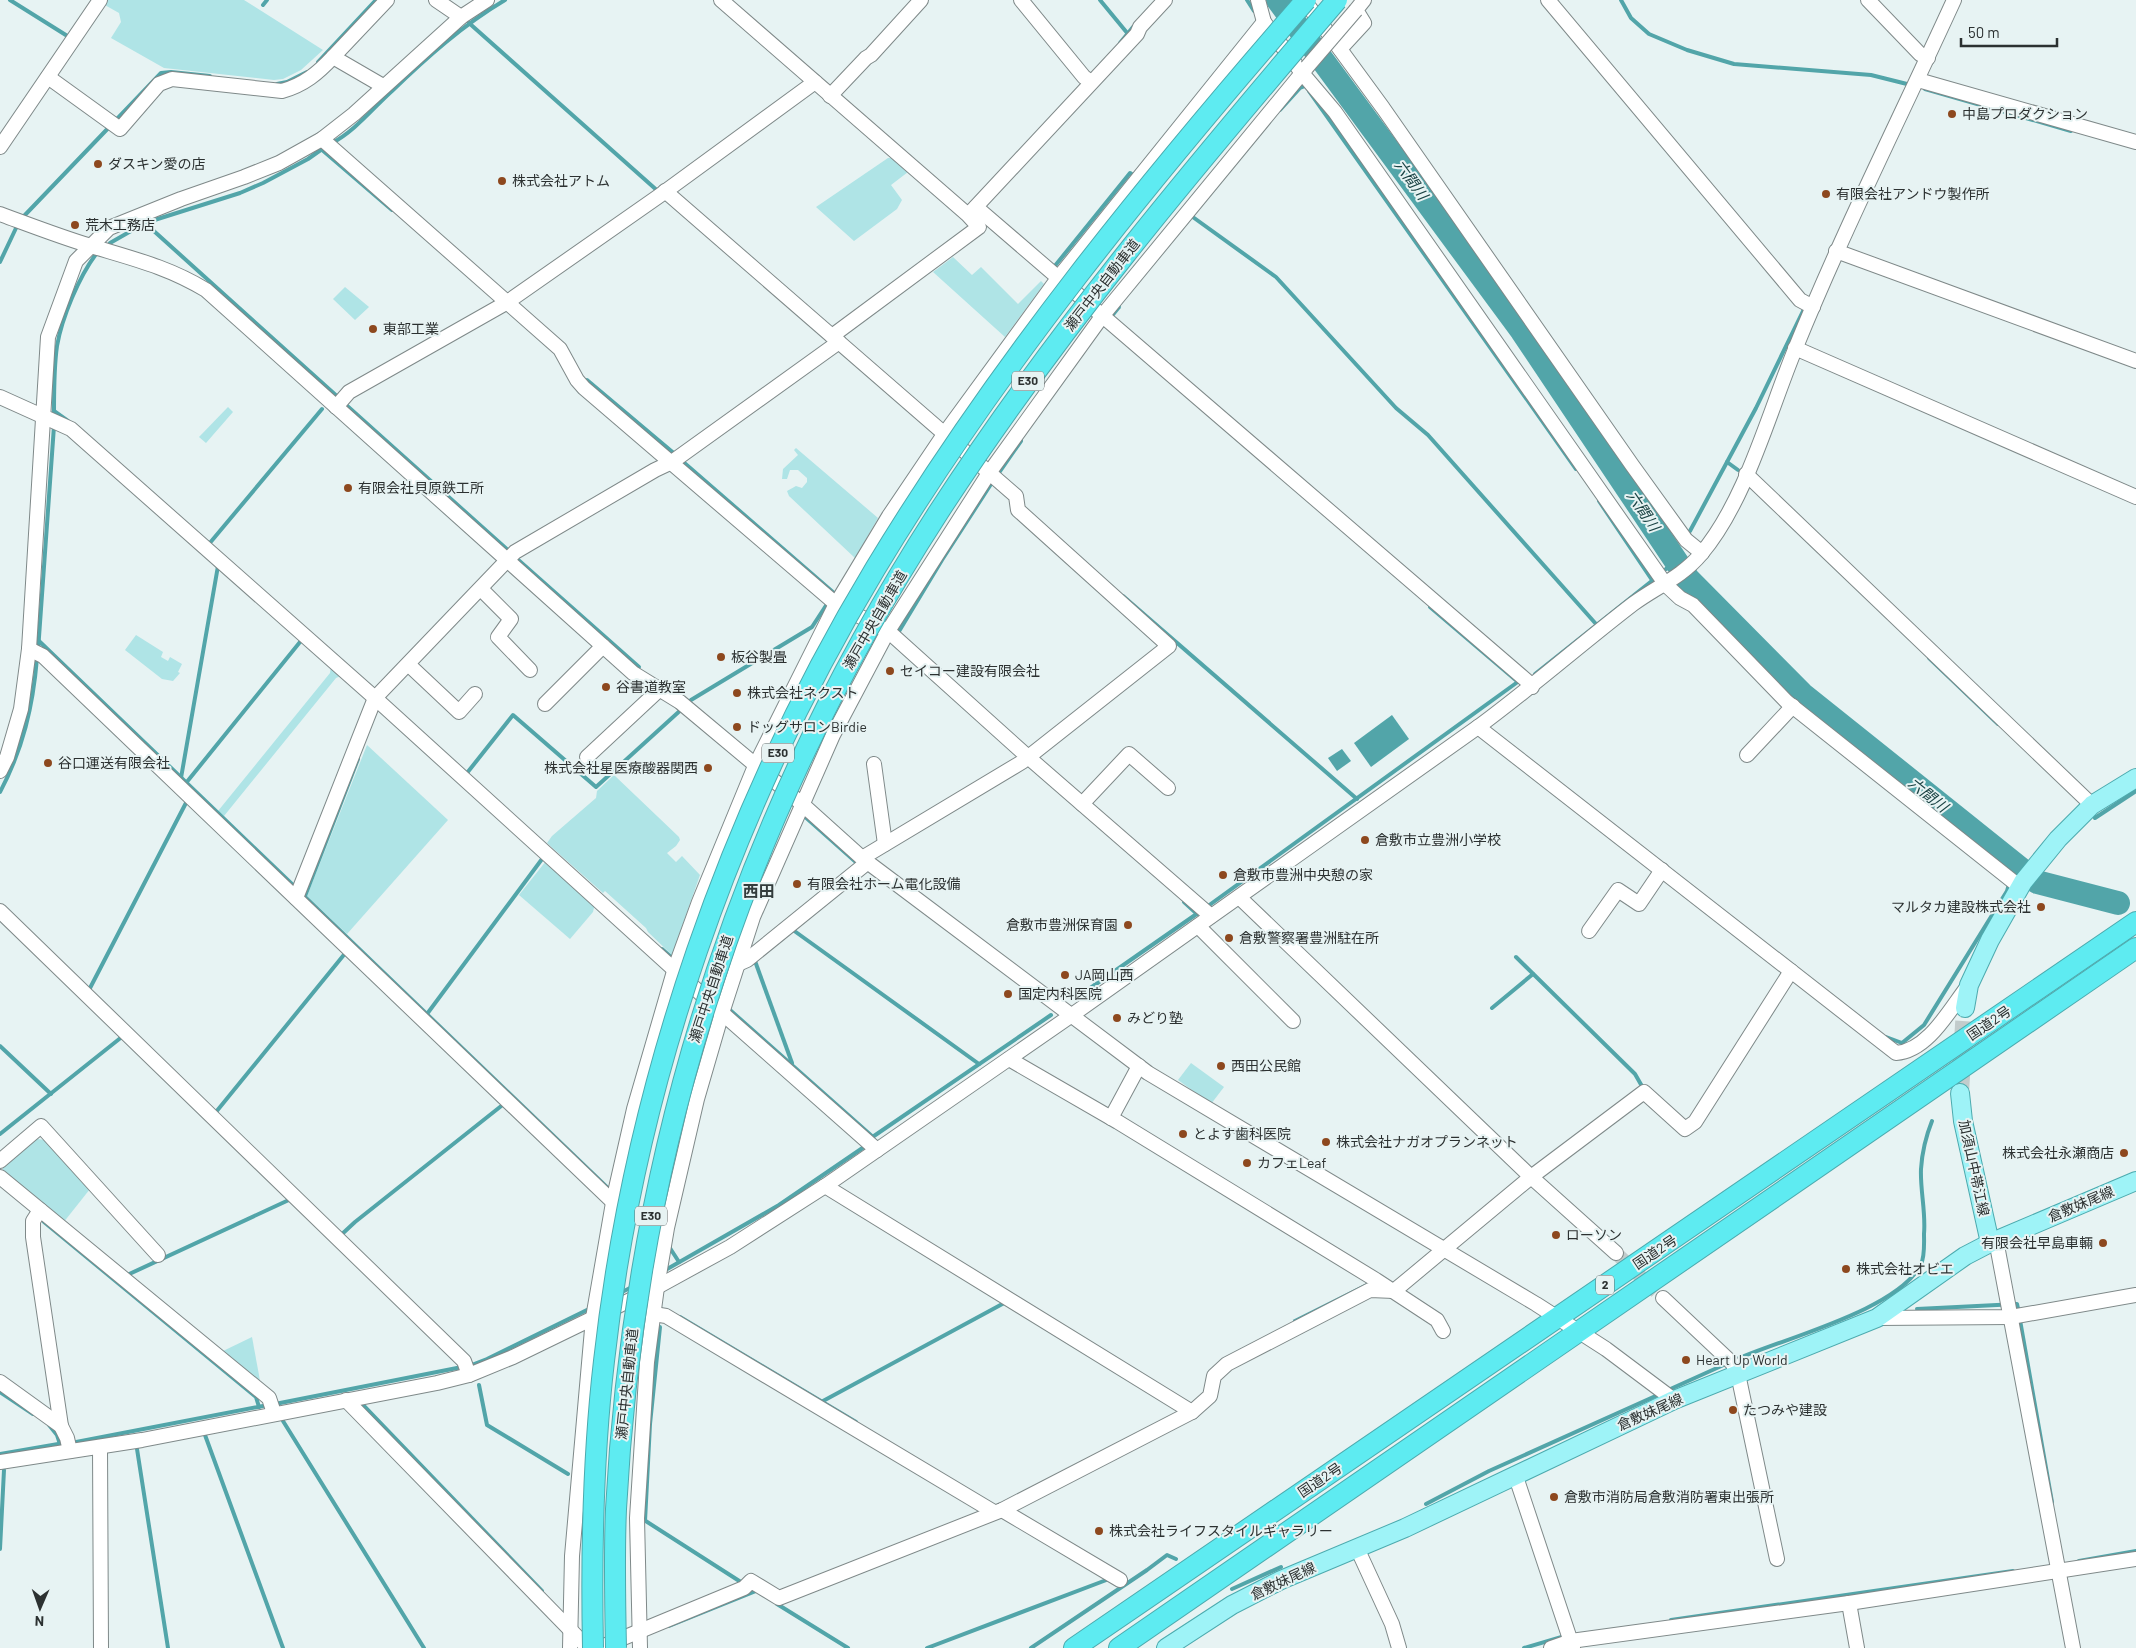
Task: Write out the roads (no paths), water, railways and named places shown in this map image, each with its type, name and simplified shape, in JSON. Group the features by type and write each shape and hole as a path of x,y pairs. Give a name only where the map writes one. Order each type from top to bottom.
{"highway":[{"name":"瀬戸中央自動車道","path":"593,1648 593,1513 597,1439 604,1361 614,1288 628,1213 646,1128 676,1020 724,879 758,793 828,652 874,571 973,419 1092,257 1305,0"},
{"name":"瀬戸中央自動車道","path":"616,1648 616,1514 628,1372 638,1288 652,1210 669,1134 714,974 745,888 788,787 854,656 894,584 937,514 992,433 1049,352 1110,273 1178,188 1337,0"},
{"name":"国道2号","path":"1074,1648 2136,922"},
{"name":"国道2号","path":"1119,1648 2136,948"},
{"path":"616,1514 636,1641"}],"main road":[{"path":"1965,1008 1969,985 2017,883 2092,804 2136,778"},
{"name":"加須山中帯江線","path":"1960,1093 1963,1122 1993,1241"},
{"name":"倉敷妹尾線","path":"1166,1648 1232,1605 1281,1580 1405,1528 1732,1365 1877,1318 1965,1256 1993,1241 2136,1181"}],"street":[{"path":"0,147 100,0"},
{"path":"48,77 120,130 159,84 165,80 282,91 297,86 314,76 387,0"},
{"path":"436,0 461,17"},
{"path":"0,771 7,758 35,652 51,419 48,337 76,261 108,228 181,199 244,177 326,143 383,86 461,17 487,0"},
{"path":"721,0 815,82 833,92 972,211 1059,277 1532,687"},
{"path":"833,92 871,55 920,0"},
{"path":"1021,0 1088,79"},
{"path":"972,211 1088,79 1137,34 1140,27 1165,0"},
{"path":"1258,0 1264,22 1304,70 1335,112 1680,598 1694,604 1793,706 2017,883"},
{"path":"1305,0 1632,466 1699,557"},
{"path":"1548,0 1808,305"},
{"path":"1868,0 1924,56"},
{"path":"0,1462 67,1441 100,1446 272,1407 346,1400 467,1369 498,1363 594,1310 657,1293 825,1186 1009,1059 1532,687 1635,603 1668,583 1699,557 1722,528 1746,474 1795,348 1808,305 1918,80 1924,56 1954,0"},
{"path":"1340,49 1364,23 1360,5"},
{"path":"636,1641 637,1518 645,1391 664,1242 697,1099 722,1013 753,918 802,804 833,735 888,631 989,473 1103,315 1304,70 1360,5"},
{"path":"570,1648 572,1548 594,1310 615,1196 634,1110 675,968 699,902 755,766 836,604 889,516 945,433 1059,277 1264,22"},
{"path":"333,57 383,86"},
{"path":"1918,80 2136,142"},
{"path":"339,403 349,392 503,303 663,193 815,82"},
{"path":"326,143 503,303 560,348 577,380 584,388 676,460 836,604 888,631 1028,760 1212,916"},
{"path":"663,193 945,433 1016,496 1018,510 1169,646 1028,760 885,844 747,960 738,964"},
{"path":"296,898 379,698 511,557 655,470 676,460 835,341 979,227 972,211"},
{"path":"0,214 90,246 153,264 182,275 206,290 339,403 511,557 633,674 680,702 802,804 865,860 1139,1066 1558,1318 1606,1349 1667,1396"},
{"path":"1836,251 2136,361"},
{"path":"1795,348 2136,497"},
{"path":"0,397 70,429 379,698 722,1013 877,1150"},
{"path":"1746,474 2092,804"},
{"path":"481,589 511,619 498,637 530,670"},
{"path":"545,704 603,646"},
{"path":"35,652 189,796 508,1101 615,1196"},
{"path":"409,664 459,712 475,694"},
{"path":"587,757 660,689"},
{"path":"1747,755 1793,706"},
{"path":"1478,727 1896,1053 1906,1052 1928,1036 1969,985"},
{"path":"1082,804 1129,754 1168,788"},
{"path":"874,764 885,844"},
{"path":"1589,931 1618,890 1640,904 1662,870"},
{"path":"1239,897 1529,1174 1616,1253"},
{"path":"0,911 467,1369"},
{"path":"1198,926 1293,1020"},
{"path":"599,1648 636,1641 746,1586 751,1580 779,1598 1003,1512 1193,1410 1210,1396 1214,1376 1227,1364 1370,1290 1394,1291 1445,1250 1529,1174 1644,1092 1685,1128 1695,1122 1791,971"},
{"path":"1009,1059 1111,1118 1394,1291 1438,1320 1444,1330"},
{"path":"1111,1118 1139,1066"},
{"path":"0,1161 41,1126 158,1255"},
{"path":"0,1177 272,1407"},
{"path":"825,1186 1193,1410"},
{"path":"40,1210 34,1221 32,1237 67,1441"},
{"path":"1993,1241 2013,1311 2073,1648"},
{"path":"657,1293 666,1316 1120,1580"},
{"path":"1877,1318 2013,1311 2136,1295"},
{"path":"1663,1298 1732,1365 1777,1558"},
{"path":"0,1382 67,1441"},
{"path":"346,1400 588,1648"},
{"path":"100,1446 101,1648"},
{"path":"1515,1474 1571,1640"},
{"path":"1357,1548 1392,1624 1399,1648"},
{"path":"1551,1648 1571,1640 1849,1603 2136,1559"},
{"path":"1849,1603 1858,1648"}],"waterway":[{"path":"10,0 69,37"},
{"path":"263,5 267,0"},
{"path":"318,62 376,0"},
{"path":"332,143 356,126 405,78 446,42 505,0"},
{"path":"1100,0 1128,34"},
{"path":"1247,0 1254,11"},
{"name":"六間川","path":"1278,0 1522,331 1688,579 1802,694 2037,882 2118,903"},
{"path":"1621,0 1631,18 1649,34 1687,50 1734,64 1871,75 1911,85"},
{"path":"469,23 660,193"},
{"path":"1120,43 1133,27"},
{"path":"24,216 161,73 171,72 210,76"},
{"path":"277,84 287,82 307,72"},
{"path":"1280,110 1300,88 1305,86"},
{"path":"1925,89 2071,131"},
{"path":"1309,91 1576,469"},
{"path":"110,243 145,223 240,193 263,183 308,159 325,147"},
{"path":"321,149 392,210"},
{"path":"1054,267 1130,173 1133,175"},
{"path":"1190,215 1276,277 1396,408 1428,435 1596,624"},
{"path":"145,223 339,398"},
{"path":"0,262 17,226"},
{"path":"54,411 55,362 59,335 67,310 96,254"},
{"path":"1111,317 1119,307"},
{"path":"1690,531 1756,408 1805,307"},
{"path":"587,380 676,455"},
{"path":"344,403 510,552"},
{"path":"209,544 322,409"},
{"path":"54,411 68,421"},
{"path":"38,651 54,426"},
{"path":"998,474 1021,441"},
{"path":"681,460 834,593"},
{"path":"1727,462 1738,470"},
{"path":"898,633 993,481"},
{"path":"1599,501 1652,580"},
{"path":"1665,546 1673,541"},
{"path":"515,557 639,667"},
{"path":"1666,569 1676,562"},
{"path":"181,778 218,566"},
{"path":"1535,674 1653,580"},
{"path":"1123,596 1357,799"},
{"path":"691,700 812,627 827,604"},
{"path":"1430,607 1518,682"},
{"path":"39,641 293,885"},
{"path":"186,783 300,642"},
{"path":"0,792 15,760 26,727 33,693 37,658"},
{"path":"1929,658 1998,724"},
{"path":"1208,906 1519,681"},
{"path":"467,773 513,715 596,787 683,708"},
{"path":"305,896 358,759"},
{"path":"2094,816 2095,818 2136,791"},
{"path":"89,990 188,799"},
{"path":"803,815 858,864"},
{"path":"427,1014 545,855"},
{"path":"1886,1037 1902,1043 1924,1025 2007,891 2009,884 2020,869"},
{"path":"303,895 612,1192"},
{"path":"1184,902 1197,914"},
{"path":"1076,998 1198,913"},
{"path":"793,930 979,1064"},
{"path":"662,949 671,957"},
{"path":"216,1112 347,951"},
{"path":"1516,957 1635,1074 1643,1088"},
{"path":"755,961 792,1063"},
{"path":"1492,1008 1533,974"},
{"path":"730,1010 873,1137"},
{"path":"871,1138 1051,1015"},
{"path":"0,1134 123,1036"},
{"path":"0,1046 51,1094"},
{"path":"341,1235 505,1103"},
{"path":"1735,1360 1808,1333 1865,1309 1889,1295 1909,1280 1921,1264 1923,1257 1924,1218 1921,1169 1922,1157 1932,1121"},
{"path":"662,1272 779,1205 864,1147"},
{"path":"125,1276 291,1199"},
{"path":"634,1212 645,1223"},
{"path":"44,1222 256,1397 259,1407"},
{"path":"668,1245 679,1262"},
{"path":"1295,1321 1371,1283"},
{"path":"620,1293 634,1286"},
{"path":"823,1401 1006,1302"},
{"path":"1917,1309 2017,1304 2019,1313"},
{"path":"469,1366 591,1308"},
{"path":"680,1317 856,1422"},
{"path":"2020,1320 2052,1502"},
{"path":"645,1521 650,1424 660,1327"},
{"path":"1666,1391 1728,1363"},
{"path":"275,1404 462,1367"},
{"path":"479,1385 487,1425 568,1474"},
{"path":"0,1392 33,1414"},
{"path":"1426,1504 1489,1471 1660,1394"},
{"path":"71,1443 268,1405"},
{"path":"364,1406 542,1591"},
{"path":"283,1421 424,1648"},
{"path":"49,1425 57,1435 60,1444"},
{"path":"205,1435 283,1648"},
{"path":"0,1454 64,1443"},
{"path":"137,1449 168,1648"},
{"path":"0,1549 4,1470"},
{"path":"641,1518 744,1584"},
{"path":"2079,1561 2136,1551"},
{"path":"1031,1648 1167,1555 1176,1559"},
{"path":"1232,1589 1281,1567"},
{"path":"1671,1620 2013,1571"},
{"path":"927,1648 1109,1579"},
{"path":"669,1626 756,1591"},
{"path":"777,1604 848,1648"},
{"path":"1524,1648 1565,1636"}],"tunnel":[{"path":"1960,1093 1965,1008"},
{"path":"1616,1253 1663,1298"}],"place":[{"name":"中島プロダクション","path":"1952,114"},
{"name":"ダスキン愛の店","path":"98,164"},
{"name":"株式会社アトム","path":"502,181"},
{"name":"有限会社アンドウ製作所","path":"1826,194"},
{"name":"荒木工務店","path":"75,225"},
{"name":"東部工業","path":"373,329"},
{"name":"有限会社貝原鉄工所","path":"348,488"},
{"name":"板谷製畳","path":"721,657"},
{"name":"セイコー建設有限会社","path":"890,671"},
{"name":"谷書道教室","path":"606,687"},
{"name":"株式会社ネクスト","path":"737,693"},
{"name":"ドッグサロンBirdie","path":"737,727"},
{"name":"谷口運送有限会社","path":"48,763"},
{"name":"株式会社星医療酸器関西","path":"708,768"},
{"name":"倉敷市立豊洲小学校","path":"1365,840"},
{"name":"倉敷市豊洲中央憩の家","path":"1223,875"},
{"name":"有限会社ホーム電化設備","path":"797,884"},
{"name":"マルタカ建設株式会社","path":"2041,907"},
{"name":"倉敷市豊洲保育園","path":"1128,925"},
{"name":"倉敷警察署豊洲駐在所","path":"1229,938"},
{"name":"JA岡山西","path":"1065,975"},
{"name":"国定内科医院","path":"1008,994"},
{"name":"みどり塾","path":"1117,1018"},
{"name":"西田公民館","path":"1221,1066"},
{"name":"とよす歯科医院","path":"1183,1134"},
{"name":"株式会社ナガオプランネット","path":"1326,1142"},
{"name":"株式会社永瀬商店","path":"2124,1153"},
{"name":"カフェLeaf","path":"1247,1163"},
{"name":"ローソン","path":"1556,1235"},
{"name":"有限会社早島車輛","path":"2103,1243"},
{"name":"株式会社オビエ","path":"1846,1269"},
{"name":"Heart Up World","path":"1686,1360"},
{"name":"たつみや建設","path":"1733,1410"},
{"name":"倉敷市消防局倉敷消防署東出張所","path":"1554,1497"},
{"name":"株式会社ライフスタイルギャラリー","path":"1099,1531"}],"district":[{"name":"西田","path":"759,891"}]}
